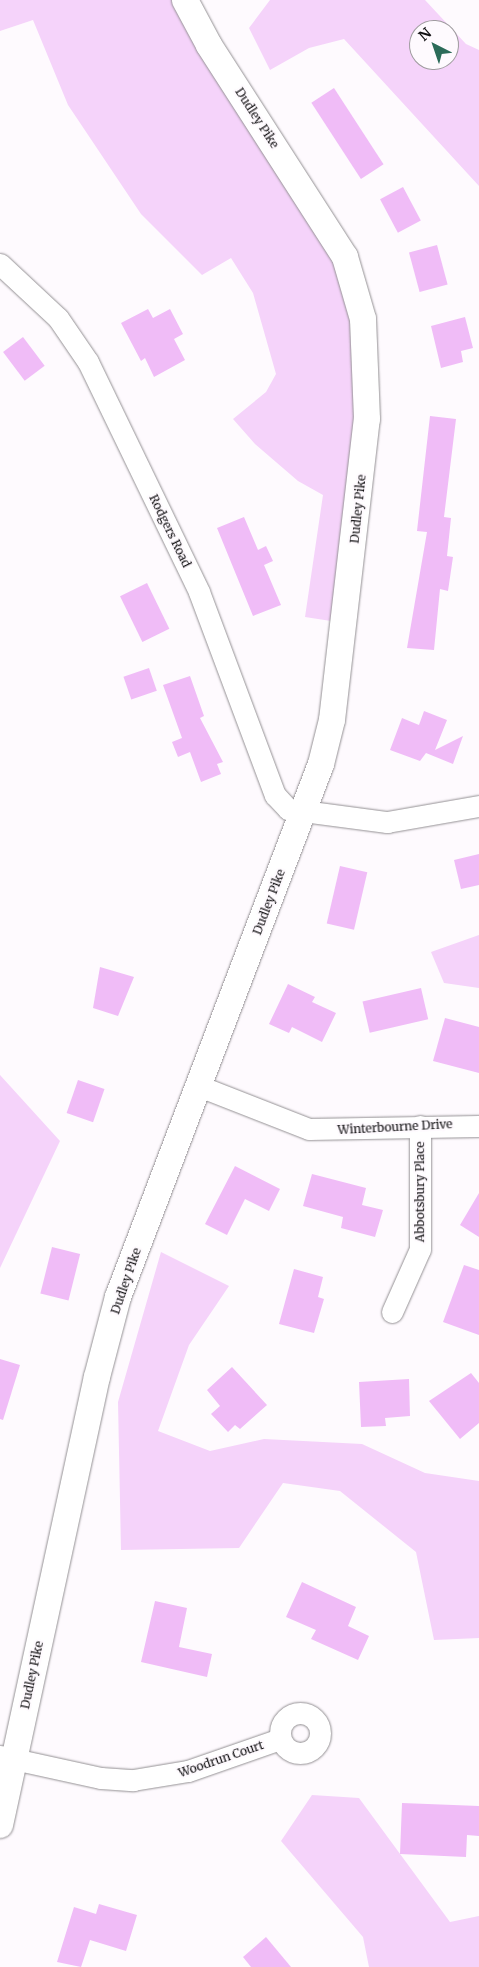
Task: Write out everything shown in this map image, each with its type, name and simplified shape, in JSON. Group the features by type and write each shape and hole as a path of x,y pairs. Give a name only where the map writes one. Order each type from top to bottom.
{"street":[{"name":"Dudley Pike","path":"0,1825 7,1758 97,1377 118,1297 305,810 332,720 351,570 367,419 363,318 348,265 333,234 209,45 184,0"},
{"name":"Rodgers Road","path":"0,264 58,318 88,362 199,592 275,795 288,809 387,822 479,806"},
{"name":"Winterbourne Drive","path":"199,1086 309,1129 348,1131 420,1126 479,1126"},
{"name":"Abbotsbury Place","path":"392,1312 420,1249 420,1126"},
{"name":"Woodrun Court","path":"7,1758 102,1778 133,1780 188,1772 280,1739"}],"shaded area":[{"path":"0,0 185,0 333,234 363,319 344,623 305,617 323,495 298,481 255,444 233,419 266,392 276,374 253,293 231,258 202,275 141,214 68,105 33,20 0,31"},
{"path":"270,0 425,0 444,20 409,20 409,70 459,70 459,36 466,44 479,50 479,186 344,39 309,48 270,70 249,28"},
{"path":"479,935 479,988 444,983 431,952"},
{"path":"0,1075 60,1141 0,1268"},
{"path":"161,1252 229,1286 189,1345 158,1431 210,1451 264,1439 362,1444 425,1473 479,1481 479,1638 434,1640 416,1552 340,1491 283,1483 239,1548 121,1550 118,1402"},
{"path":"312,1795 359,1798 450,1922 479,1916 479,1967 369,1967 363,1937 281,1841"}],"building":[{"path":"334,88 384,164 361,179 311,103"},
{"path":"403,187 421,221 398,233 380,199"},
{"path":"437,245 448,285 420,292 409,253"},
{"path":"148,309 153,318 170,309 183,334 174,339 185,360 154,377 145,358 141,361 121,323"},
{"path":"465,317 473,348 461,351 463,362 441,368 431,326"},
{"path":"23,337 45,366 25,381 3,352"},
{"path":"430,416 456,419 444,517 451,518 447,556 453,557 448,591 440,589 434,650 407,648 427,532 417,531"},
{"path":"244,517 258,550 266,546 273,561 264,565 281,605 253,616 217,528"},
{"path":"147,583 169,629 142,642 120,596"},
{"path":"149,668 157,691 131,699 123,677"},
{"path":"190,676 204,716 200,718 223,762 217,764 221,774 201,782 190,752 178,757 172,742 182,738 163,685"},
{"path":"424,711 447,720 435,750 463,736 453,764 426,753 420,761 390,750 402,718 419,725"},
{"path":"479,854 479,885 461,889 454,860"},
{"path":"340,866 367,872 354,930 327,923"},
{"path":"100,967 134,977 118,1016 93,1008"},
{"path":"288,984 315,997 312,1002 336,1013 322,1042 292,1027 289,1033 269,1024"},
{"path":"421,988 428,1019 370,1033 363,1001"},
{"path":"445,1018 479,1027 479,1073 433,1061"},
{"path":"78,1080 104,1089 93,1122 67,1113"},
{"path":"235,1166 280,1189 269,1211 245,1199 227,1235 205,1224"},
{"path":"312,1174 366,1188 362,1205 383,1210 375,1237 341,1228 343,1217 303,1206"},
{"path":"479,1193 479,1237 460,1225"},
{"path":"52,1247 80,1254 69,1301 40,1294"},
{"path":"464,1265 479,1270 479,1335 443,1322"},
{"path":"294,1269 323,1277 318,1297 324,1299 314,1333 279,1324"},
{"path":"0,1359 20,1365 3,1420 0,1419"},
{"path":"232,1367 267,1405 240,1429 235,1425 228,1432 211,1414 220,1406 207,1390"},
{"path":"471,1373 479,1383 479,1423 460,1439 429,1401"},
{"path":"409,1379 410,1416 385,1418 386,1426 361,1427 359,1382"},
{"path":"302,1582 356,1607 348,1626 369,1636 358,1660 311,1639 316,1630 286,1617"},
{"path":"155,1601 187,1608 179,1647 212,1654 207,1677 141,1662"},
{"path":"402,1803 479,1806 479,1836 467,1835 466,1857 400,1854"},
{"path":"99,1904 137,1915 126,1951 90,1940 81,1967 57,1962 74,1907 96,1914"},
{"path":"266,1937 291,1967 251,1967 243,1957"}]}
